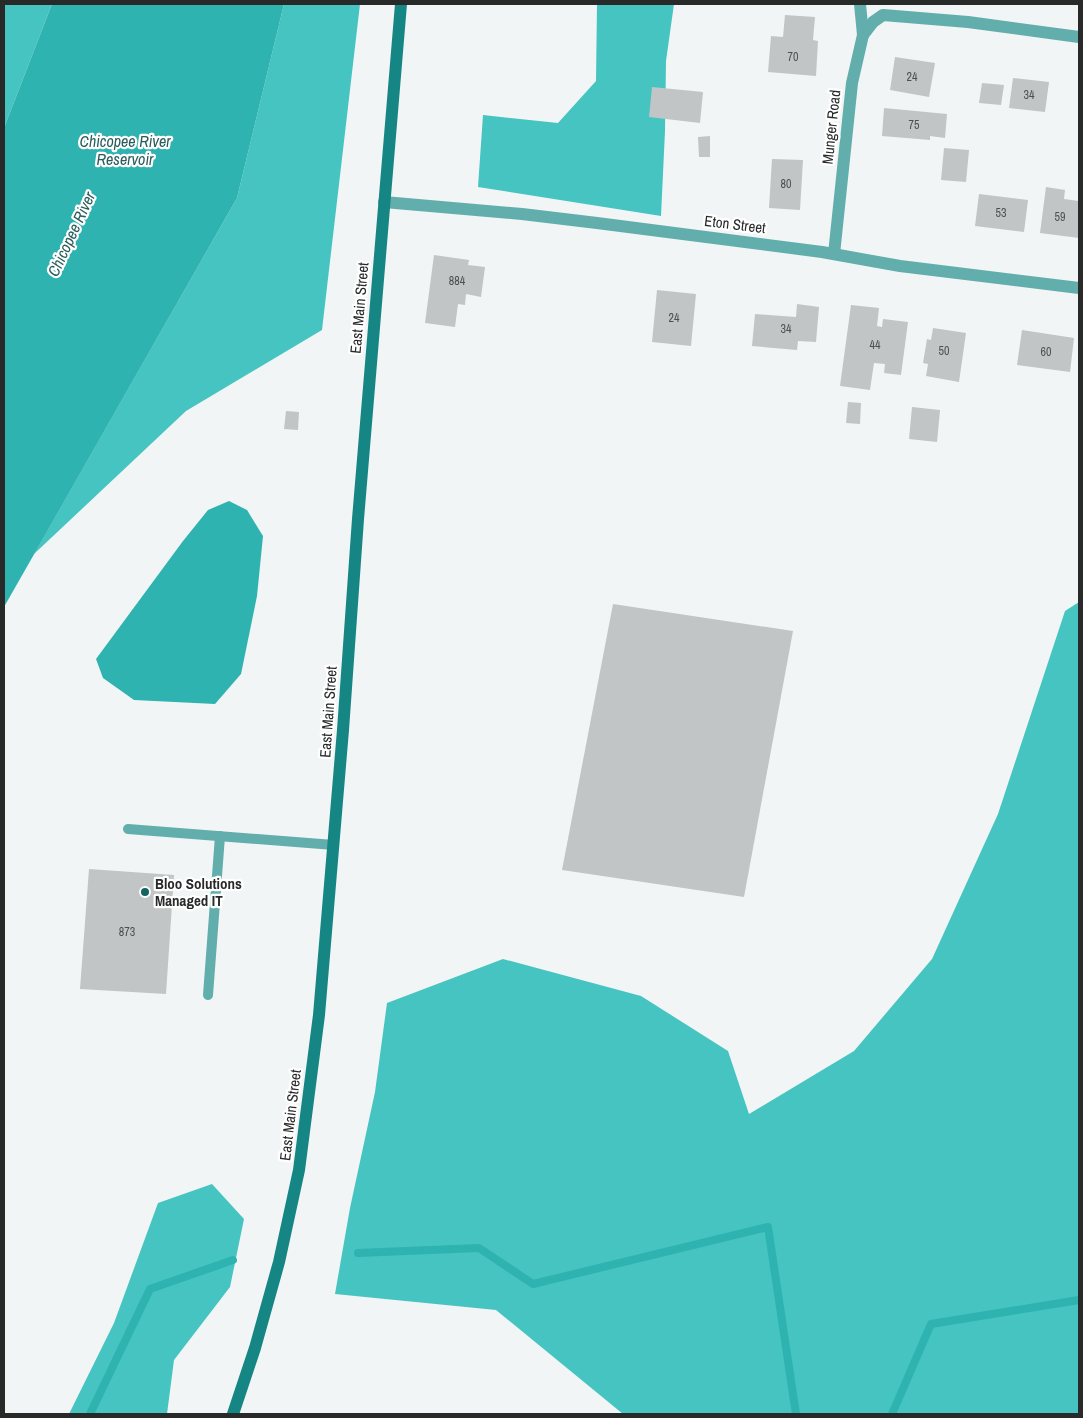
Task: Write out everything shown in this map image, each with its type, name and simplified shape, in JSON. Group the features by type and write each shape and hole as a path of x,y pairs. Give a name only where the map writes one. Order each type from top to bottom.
{"main road":[{"name":"East Main Street","path":"233,1414 255,1348 278,1262 299,1170 320,1015 358,519 401,4"}],"street":[{"name":"Munger Road","path":"834,254 852,83 863,35 860,4"},
{"path":"863,35 872,22 884,15 968,22 1079,37"},
{"name":"Eton Street","path":"384,202 578,221 834,254 900,266 1079,288"}],"lane":[{"path":"128,829 334,844"},
{"path":"208,995 220,836"}],"shaded area":[{"path":"6,4 52,4 4,128 4,7"},
{"path":"284,4 360,4 322,330 186,411 34,554 237,198"},
{"path":"597,4 674,4 666,61 661,216 478,187 483,115 558,123 596,81"},
{"path":"1079,602 1079,1414 623,1414 496,1310 335,1294 350,1208 375,1092 387,1003 503,959 641,996 728,1051 749,1114 854,1051 932,959 998,814 1065,611"},
{"path":"212,1184 244,1219 230,1287 174,1360 167,1414 69,1414 114,1323 158,1203"}],"water":[{"name":"Chicopee River Reservoir","path":"52,4 284,4 237,198 4,607 4,128"},
{"path":"229,501 247,510 263,536 257,596 241,674 215,704 134,700 103,678 96,659 208,510"}],"building":[{"path":"785,15 815,17 813,40 818,41 816,76 768,72 771,36 783,37"},
{"path":"895,57 935,63 929,97 890,90"},
{"path":"1013,78 1049,82 1045,112 1009,108"},
{"path":"982,83 1004,85 1001,105 979,103"},
{"path":"652,87 703,92 700,123 649,117"},
{"path":"884,108 947,114 945,138 930,136 930,140 882,136"},
{"path":"710,136 710,157 699,157 698,137"},
{"path":"944,148 969,150 966,182 941,180"},
{"path":"772,159 803,160 800,210 769,208"},
{"path":"1046,187 1065,190 1064,199 1079,201 1079,238 1040,233"},
{"path":"979,194 1028,200 1024,232 975,226"},
{"path":"434,255 469,260 468,265 485,267 481,297 466,294 465,305 458,304 455,327 425,323"},
{"path":"657,290 696,294 691,346 652,342"},
{"path":"797,304 819,307 816,342 798,341 797,350 752,346 755,314 796,317"},
{"path":"851,305 879,308 877,326 882,327 883,319 908,322 901,375 884,373 885,364 874,363 870,390 840,386"},
{"path":"933,328 966,333 959,382 926,376 928,364 923,363 927,339 931,340"},
{"path":"1022,330 1074,338 1070,372 1017,365"},
{"path":"848,402 861,403 860,424 846,423"},
{"path":"912,407 940,410 937,442 909,439"},
{"path":"286,411 299,412 298,430 284,429"},
{"path":"613,604 793,631 744,897 562,870"},
{"path":"89,869 174,875 166,994 80,989"}],"waterway":[{"path":"358,1253 479,1248 533,1284 768,1227 796,1414"},
{"path":"90,1414 150,1289 233,1260"},
{"path":"892,1414 931,1324 1079,1300"}],"place":[{"name":"Bloo Solutions Managed IT","path":"145,892"}],"water label":[{"name":"Chicopee River","path":"71,234"}]}
